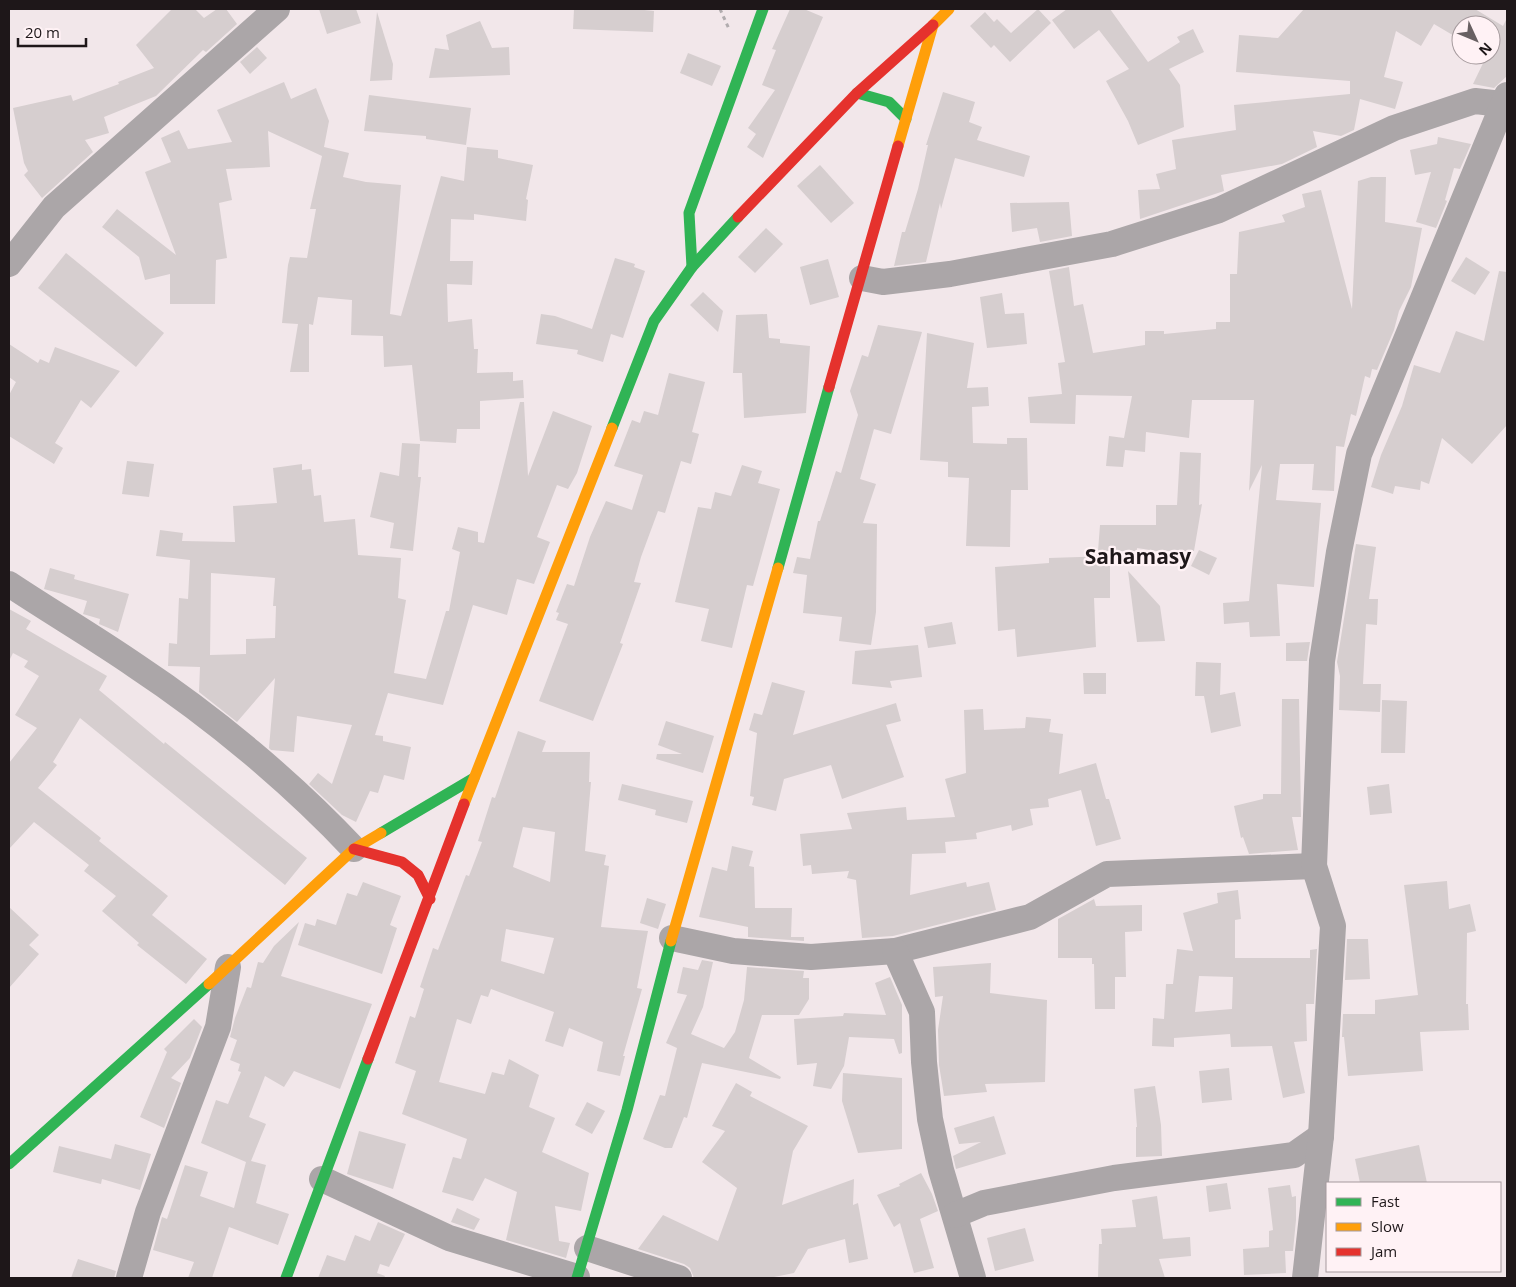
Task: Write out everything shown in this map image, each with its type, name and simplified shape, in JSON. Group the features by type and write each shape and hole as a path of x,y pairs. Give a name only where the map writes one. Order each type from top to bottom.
{"street":[{"path":"692,267 689,213 763,9"},
{"path":"286,1278 474,778 654,321 692,267 857,93 949,9"},
{"path":"9,264 54,208 275,10"},
{"path":"322,1179 448,1238 577,1278 627,1110 672,938 933,25"},
{"path":"857,93 889,102 906,119"},
{"path":"862,278 883,282 950,274 1112,244 1219,210 1394,128 1475,102 1505,100 1359,454 1339,552 1322,661 1314,866 1333,926 1321,1136 1305,1278"},
{"path":"9,584 137,666 226,731 334,827 354,848 402,862 418,875 430,899"},
{"path":"9,1164 228,967 354,848 474,778"},
{"path":"672,938 733,951 811,957 895,951 1030,917 1107,874 1314,866"},
{"path":"895,951 922,1012 924,1062 930,1119 941,1170 973,1278"},
{"path":"128,1278 148,1212 218,1027 228,967"},
{"path":"955,1214 984,1203 1114,1178 1294,1155 1321,1136"},
{"path":"587,1248 679,1278"}],"building":[{"path":"172,9 195,9 204,18 217,9 226,9 237,24 206,52 203,50 156,96 104,117 109,133 85,140 93,152 42,198 24,175 28,171 24,163 13,108 71,95 73,101 119,84 118,82 154,68 136,45"},
{"path":"319,9 356,9 361,23 327,34"},
{"path":"574,9 635,9 654,11 653,32 573,29"},
{"path":"790,9 804,9 823,17 763,158 747,147 756,134 748,128 775,90 762,85 776,50 772,49"},
{"path":"1038,9 1051,23 1010,62 994,45 991,48 970,26 985,12 994,22 997,19 1011,33"},
{"path":"1067,9 1110,9 1148,62 1180,42 1177,37 1193,29 1204,52 1169,69 1180,85 1184,127 1138,145 1128,121 1106,81 1129,69 1099,30 1074,49 1052,20"},
{"path":"1304,9 1475,9 1485,15 1451,15 1451,34 1434,24 1421,46 1396,31 1384,77 1403,82 1395,109 1360,99 1354,130 1341,136 1313,131 1317,147 1282,164 1221,175 1224,191 1140,219 1138,190 1160,189 1156,174 1176,169 1172,140 1236,130 1234,105 1350,94 1350,81 1236,72 1239,35 1278,38"},
{"path":"377,12 393,64 392,80 370,81"},
{"path":"1507,18 1507,76 1494,88 1473,84 1482,65 1501,65 1501,25 1503,26"},
{"path":"480,21 492,48 509,47 510,75 429,78 435,48 449,50 446,35"},
{"path":"257,47 267,58 250,74 240,62"},
{"path":"688,53 721,66 712,86 680,73"},
{"path":"284,82 291,99 316,88 329,121 324,147 349,153 343,177 366,182 401,185 390,314 401,316 441,176 464,181 467,147 498,150 498,158 533,165 526,199 528,200 526,221 474,214 474,220 451,219 450,261 473,261 472,285 447,284 448,322 472,319 474,349 478,349 477,373 513,372 513,381 523,380 524,398 480,401 480,429 457,429 456,443 420,441 412,365 384,367 383,336 351,335 352,300 318,297 313,325 309,324 309,372 290,372 298,324 282,323 288,265 290,257 307,258 316,209 310,209 322,156 268,131 270,167 226,169 232,200 219,203 227,258 216,260 215,304 170,304 170,274 145,280 139,257 102,227 117,209 176,255 145,172 171,162 161,138 179,130 188,149 232,142 217,110"},
{"path":"943,92 975,102 969,122 982,127 977,140 1030,156 1024,177 955,158 941,209 940,203 926,262 894,266 902,232 905,232 918,189 928,145 926,145"},
{"path":"369,95 471,108 466,145 426,139 426,136 364,131"},
{"path":"1438,137 1471,144 1460,169 1454,168 1445,200 1447,201 1436,228 1416,222 1431,172 1415,175 1410,150 1437,144"},
{"path":"820,165 854,203 831,223 797,186"},
{"path":"1371,177 1386,177 1385,222 1422,228 1411,287 1399,311 1394,330 1377,370 1372,369 1370,378 1365,376 1356,416 1351,414 1344,447 1336,446 1334,491 1312,490 1314,464 1280,464 1276,500 1321,503 1314,587 1277,584 1280,636 1250,637 1249,622 1224,624 1223,603 1249,601 1262,465 1249,491 1254,400 1192,400 1189,438 1146,432 1145,452 1125,450 1123,467 1106,466 1109,436 1124,438 1132,396 1076,395 1075,424 1030,423 1028,397 1062,394 1058,363 1065,362 1049,271 1069,267 1074,306 1083,304 1093,353 1145,345 1145,331 1164,331 1164,334 1216,329 1216,322 1230,322 1230,274 1237,274 1239,232 1285,222 1282,215 1305,207 1302,194 1321,190 1352,309 1358,181"},
{"path":"1069,202 1072,236 1040,242 1037,228 1012,232 1010,203"},
{"path":"766,228 783,244 755,273 738,257"},
{"path":"66,253 164,333 136,367 38,288"},
{"path":"1466,257 1490,272 1475,295 1451,281"},
{"path":"615,258 635,264 634,267 645,271 623,338 611,334 603,362 577,354 578,350 536,344 541,314 555,316 592,329"},
{"path":"828,259 839,297 810,305 800,267"},
{"path":"1499,271 1507,272 1507,425 1472,464 1442,438 1429,484 1421,481 1420,490 1395,486 1393,494 1371,487 1381,455 1402,406 1414,365 1440,373 1456,331 1484,341"},
{"path":"703,292 723,311 718,332 690,305"},
{"path":"1002,293 1005,314 1024,313 1027,344 987,348 980,297"},
{"path":"767,314 769,338 780,339 780,343 810,346 806,413 744,418 742,373 733,373 736,315"},
{"path":"878,325 922,332 891,434 874,429 860,479 876,484 863,523 877,524 876,612 871,645 839,641 842,617 803,613 807,575 793,573 797,557 810,559 818,521 820,521 836,471 841,473 858,415 850,391 862,355 868,357"},
{"path":"927,333 974,343 967,388 988,387 989,406 972,407 973,443 1007,444 1007,438 1027,438 1028,490 1011,490 1010,547 966,546 969,478 948,477 948,462 920,460"},
{"path":"9,344 38,363 40,359 49,363 55,347 120,371 91,408 81,400 55,443 63,448 54,464 9,436 9,395 16,382 9,377"},
{"path":"669,373 705,382 692,432 699,434 691,464 681,461 665,513 658,511 641,557 634,582 641,583 620,643 623,644 593,721 539,701 568,624 556,620 559,613 556,612 567,584 574,586 590,537 606,501 632,510 643,475 614,466 632,420 640,423 644,411 658,415"},
{"path":"520,402 524,402 528,476 553,411 592,426 577,473 568,489 557,485 537,537 550,542 534,584 517,579 507,615 473,605 443,705 388,693 375,735 383,736 383,741 411,747 404,780 384,775 378,793 370,791 356,822 342,815 309,784 318,773 332,784 352,725 297,716 294,752 271,750 269,748 275,678 237,722 199,692 200,667 168,666 169,643 177,644 179,598 188,599 190,560 156,556 160,530 183,533 182,541 235,542 233,506 277,503 273,468 302,464 302,470 311,469 314,496 321,495 324,522 355,519 358,555 401,558 398,598 406,600 394,673 426,679 446,611 449,611 460,552 452,549 458,527 478,532 478,542 484,543","holes":["211,573 275,578 273,606 276,606 275,638 246,639 246,654 210,655"]},
{"path":"402,443 420,444 418,477 421,477 413,551 390,548 394,523 370,517 380,472 399,476"},
{"path":"1180,452 1201,453 1199,505 1202,504 1194,551 1156,551 1137,548 1137,551 1098,551 1100,525 1156,525 1156,505 1177,505"},
{"path":"127,461 154,464 149,497 122,494"},
{"path":"742,465 762,471 758,483 780,489 753,586 747,585 732,648 701,641 709,609 675,602 698,507 711,509 715,492 731,496"},
{"path":"1356,544 1376,547 1369,599 1378,599 1377,625 1366,624 1363,684 1381,684 1380,712 1339,710 1340,676 1337,662"},
{"path":"1199,550 1217,558 1209,575 1191,566"},
{"path":"1110,556 1110,598 1094,598 1096,647 1017,657 1015,629 998,631 995,567 1049,563 1049,558"},
{"path":"50,568 75,575 74,579 129,594 118,632 99,624 100,619 83,614 87,601 44,589"},
{"path":"1128,571 1160,606 1165,641 1137,642"},
{"path":"9,609 31,621 26,629 107,676 99,690 307,858 285,885 80,718 53,762 57,765 38,788 101,838 99,841 168,896 152,915 207,959 186,984 137,945 139,943 102,911 116,896 84,871 89,865 34,822 9,849 9,763 37,728 15,715 39,676 24,667 28,661 13,653 9,661"},
{"path":"952,622 956,644 928,648 924,627"},
{"path":"1310,642 1307,661 1286,661 1286,643"},
{"path":"918,645 922,677 890,681 892,688 852,684 855,651"},
{"path":"1196,662 1221,663 1220,695 1235,692 1241,726 1211,733 1204,696 1195,696"},
{"path":"1083,673 1106,673 1106,694 1084,694"},
{"path":"772,682 805,691 793,735 896,703 901,721 886,725 904,777 842,799 831,765 784,779 776,811 752,805 754,797 750,796 757,733 749,730 754,713 762,715"},
{"path":"1282,699 1299,699 1301,817 1292,817 1298,850 1249,854 1243,837 1241,838 1234,806 1263,799 1263,794 1281,794"},
{"path":"1382,700 1407,701 1405,753 1381,753"},
{"path":"983,709 984,730 1025,728 1026,717 1051,719 1049,732 1063,734 1059,774 1096,763 1106,799 1109,799 1121,839 1096,846 1081,790 1048,799 1049,807 1030,809 1033,825 1012,831 1011,825 976,833 977,839 945,842 946,853 912,854 910,895 966,882 967,887 989,882 996,910 893,936 862,938 856,880 847,878 849,871 812,874 811,865 803,866 800,834 852,829 847,813 906,807 907,820 955,817 945,779 966,773 964,710"},
{"path":"666,721 714,736 703,773 656,759 657,754 682,754 658,745"},
{"path":"518,731 546,741 542,752 590,752 589,782 591,782 585,851 606,855 604,865 609,866 601,927 648,931 637,988 642,989 623,1056 625,1056 620,1076 597,1071 603,1042 569,1028 563,1047 545,1041 554,1012 491,989 488,997 481,995 471,1024 457,1019 439,1082 485,1094 492,1072 504,1075 509,1059 539,1075 529,1107 555,1118 542,1152 589,1173 581,1211 555,1206 559,1241 570,1243 566,1258 506,1240 517,1192 485,1178 473,1201 442,1192 453,1157 461,1159 467,1139 402,1114 416,1071 395,1063 410,1016 415,1018 424,989 420,987 433,948 438,950 466,875 469,876 482,842 478,841 492,797 495,798","holes":["523,827 555,832 550,882 513,867","506,929 554,938 544,974 501,961"]},
{"path":"622,784 693,801 687,823 655,815 656,810 618,800"},
{"path":"1389,784 1392,813 1370,815 1367,787"},
{"path":"732,846 753,851 749,866 754,867 755,908 792,908 791,937 804,937 804,941 748,937 748,927 699,917 712,867 727,871"},
{"path":"1447,881 1449,909 1470,904 1476,931 1467,933 1466,1004 1468,1004 1469,1030 1420,1032 1423,1071 1348,1076 1344,1037 1342,1037 1343,1014 1375,1014 1375,1000 1418,995 1404,885"},
{"path":"363,882 401,896 390,925 397,928 382,974 298,945 305,923 315,926 317,919 336,925 347,893 357,896"},
{"path":"1238,890 1241,919 1235,920 1235,958 1310,958 1310,950 1317,949 1314,1004 1306,1004 1307,1041 1294,1042 1305,1093 1283,1098 1272,1046 1231,1047 1230,1034 1174,1038 1174,1047 1152,1046 1153,1018 1164,1019 1166,984 1173,984 1177,949 1193,951 1183,913 1218,903 1217,893","holes":["1199,976 1233,977 1232,1009 1195,1012"]},
{"path":"647,898 666,904 658,929 640,923"},
{"path":"1094,899 1096,906 1142,905 1142,931 1125,932 1126,977 1115,977 1115,1009 1095,1009 1094,964 1092,964 1092,958 1058,958 1058,919"},
{"path":"9,907 39,935 29,945 39,954 9,988"},
{"path":"299,922 281,976 372,1004 340,1089 294,1071 284,1087 265,1076 249,1117 266,1124 251,1161 266,1165 256,1203 289,1214 278,1245 229,1227 212,1278 188,1278 194,1262 153,1250 162,1217 167,1219 185,1165 208,1172 200,1196 234,1208 246,1162 201,1143 216,1100 228,1104 241,1072 238,1071 240,1064 230,1060 237,1040 230,1037 247,987 251,988 258,962 263,963 274,946"},
{"path":"1347,939 1368,939 1370,979 1345,980"},
{"path":"702,960 713,962 703,1007 691,1034 724,1048 735,1032 744,1000 747,967 804,971 803,978 809,978 809,999 799,1015 762,1015 749,1058 781,1077 780,1079 702,1063 687,1118 684,1117 672,1148 665,1148 643,1139 660,1095 665,1096 677,1048 666,1043 687,995 677,993 683,967 698,970"},
{"path":"991,963 990,993 1047,1000 1045,1082 985,1084 987,1092 944,1096 939,1065 938,1030 943,996 935,997 933,967"},
{"path":"890,977 902,1005 902,1053 899,1054 894,1039 849,1037 844,1066 831,1089 813,1086 817,1063 797,1065 794,1019 843,1016 844,1013 886,1015 875,983"},
{"path":"194,1019 202,1027 190,1058 171,1078 181,1083 164,1128 140,1117 167,1052 164,1049"},
{"path":"1229,1068 1232,1100 1202,1103 1199,1071"},
{"path":"843,1073 902,1078 902,1149 858,1153 842,1101"},
{"path":"736,1083 752,1092 750,1096 808,1126 793,1151 782,1205 854,1179 853,1205 858,1203 868,1259 849,1263 845,1239 808,1249 794,1273 769,1278 694,1278 690,1268 684,1264 638,1249 663,1215 718,1241 737,1188 702,1162 725,1131 712,1126"},
{"path":"1155,1086 1161,1125 1162,1156 1136,1157 1137,1127 1134,1089"},
{"path":"587,1102 605,1111 592,1134 575,1125"},
{"path":"994,1116 1006,1154 956,1169 953,1156 981,1142 959,1144 954,1128"},
{"path":"359,1131 406,1144 393,1189 347,1174"},
{"path":"115,1144 151,1154 140,1190 102,1179 101,1184 53,1172 59,1146 111,1159"},
{"path":"1419,1145 1427,1182 1360,1182 1355,1159"},
{"path":"921,1173 938,1211 920,1219 934,1268 914,1273 900,1223 894,1227 877,1195 900,1186 899,1184"},
{"path":"1227,1183 1231,1209 1209,1212 1206,1186"},
{"path":"1290,1185 1292,1197 1296,1196 1296,1220 1293,1251 1285,1251 1286,1273 1244,1275 1243,1249 1269,1247 1269,1231 1273,1230 1268,1188"},
{"path":"1157,1196 1163,1239 1190,1237 1191,1256 1159,1259 1165,1278 1098,1278 1099,1244 1102,1244 1101,1229 1136,1227 1132,1200"},
{"path":"457,1208 480,1219 474,1230 451,1222"},
{"path":"378,1222 405,1234 389,1267 380,1264 377,1273 385,1276 384,1278 318,1278 327,1255 345,1261 355,1235 370,1241"},
{"path":"1025,1228 1034,1261 995,1271 987,1238"},
{"path":"78,1259 116,1271 114,1278 71,1278"}],"traffic: fast":[{"path":"692,267 689,213 763,9"},
{"path":"857,93 889,102 906,119"},
{"path":"612,428 654,321 692,267 738,217"},
{"path":"778,568 829,387"},
{"path":"381,833 474,778"},
{"path":"577,1278 627,1110 671,941"},
{"path":"9,1164 209,984"},
{"path":"286,1278 368,1059"}],"traffic: slow":[{"path":"898,146 933,25 949,9"},
{"path":"464,804 612,428"},
{"path":"671,941 778,568"},
{"path":"209,984 354,849 381,833"}],"traffic: jam":[{"path":"738,217 857,93 933,25"},
{"path":"829,387 898,146"},
{"path":"368,1059 464,804"},
{"path":"354,849 402,862 418,875 430,899"}],"district":[{"name":"Sahamasy","path":"1138,557"}]}
